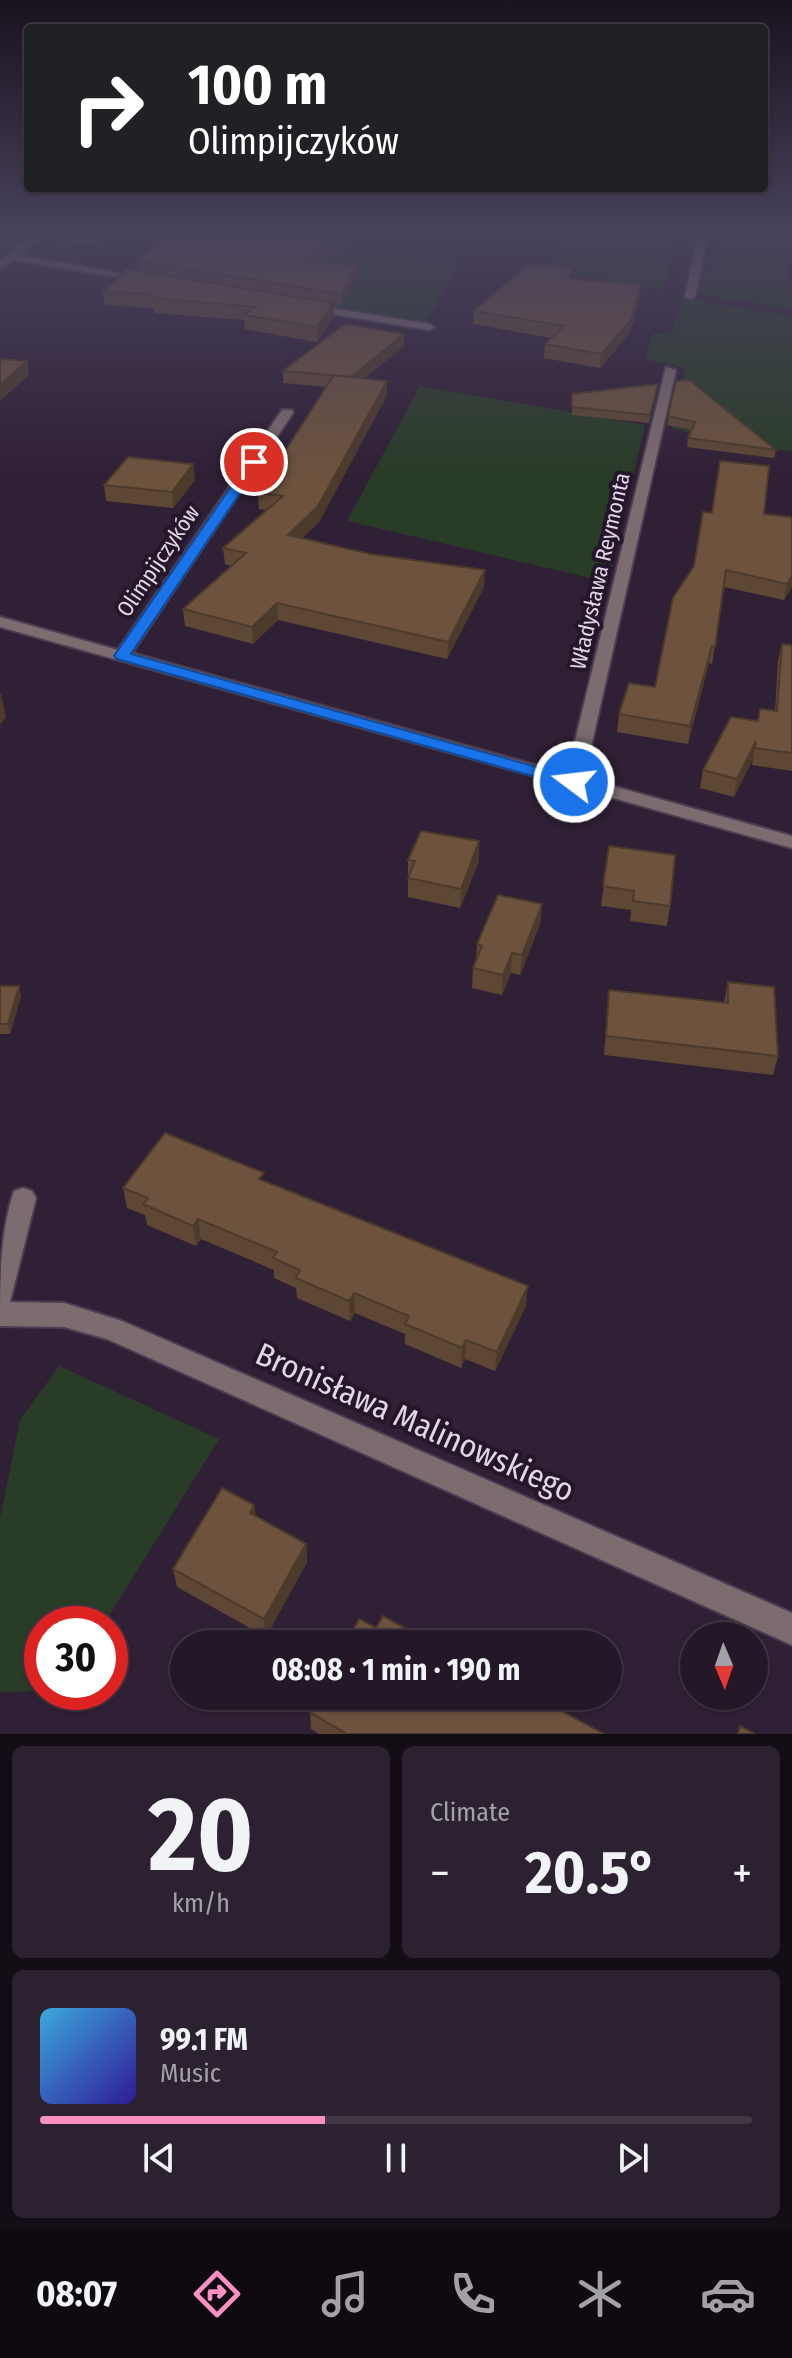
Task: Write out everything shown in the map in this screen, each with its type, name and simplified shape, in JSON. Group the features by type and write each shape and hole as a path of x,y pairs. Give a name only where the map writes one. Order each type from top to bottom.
{"street":[{"path":"344,313 429,327"},
{"name":"Władysława Reymonta","path":"574,782 670,370"},
{"name":"Olimpijczyków","path":"122,656 287,413"},
{"name":"Olimpijczyków","path":"0,622 792,842"},
{"path":"0,1296 23,1198"},
{"name":"Bronisława Malinowskiego","path":"0,1314 64,1315 112,1329 792,1629"}],"green space":[{"path":"368,313 431,313 426,323"},
{"path":"678,313 773,313 792,316 792,452 672,429 685,368 646,359 652,334 672,332"},
{"path":"420,386 645,425 608,582 347,521"},
{"path":"59,1366 219,1439 115,1606 24,1606 24,1691 0,1692 0,1518 20,1420"}],"building":[{"path":"247,313 326,313 317,327 244,315"},
{"path":"486,313 633,313 631,320 601,354 545,344 564,326"},
{"path":"345,324 404,334 351,377 283,371"},
{"path":"0,359 27,361 0,385"},
{"path":"334,375 387,381 318,506 288,535 370,554 485,570 448,642 277,603 252,627 183,609 246,553 223,548 283,496 258,493"},
{"path":"689,380 776,450 688,438 695,422 668,416 676,381"},
{"path":"658,384 650,415 572,407 572,394"},
{"path":"128,457 193,464 172,492 104,485"},
{"path":"720,461 769,466 764,514 792,517 792,576 787,584 726,570 715,647 712,646 690,726 619,714 629,683 655,687 673,598 694,566 703,512 712,513"},
{"path":"782,644 792,645 792,753 755,748 756,741 737,779 703,770 731,717 758,721 760,709 777,711"},
{"path":"421,831 479,841 461,889 408,878 415,861 408,860"},
{"path":"609,846 675,855 670,906 633,901 634,891 603,886"},
{"path":"498,895 542,904 522,955 512,953 503,975 473,968 482,946 477,944"},
{"path":"728,982 774,987 778,1056 606,1036 609,990 728,1003"},
{"path":"0,986 19,986 8,1024 0,1024"},
{"path":"165,1133 264,1173 259,1179 528,1286 497,1352 466,1340 462,1348 405,1324 409,1316 354,1293 349,1301 296,1278 300,1270 273,1258 277,1252 198,1219 193,1226 143,1204 148,1198 123,1188"},
{"path":"222,1488 254,1505 250,1513 306,1544 264,1619 173,1569"},
{"path":"383,1616 408,1630 353,1630 359,1619 376,1628"},
{"path":"560,1710 604,1734 347,1734 310,1712"},
{"path":"740,1726 755,1734 738,1734"}],"route":[{"path":"254,462 122,656 574,782"}]}
